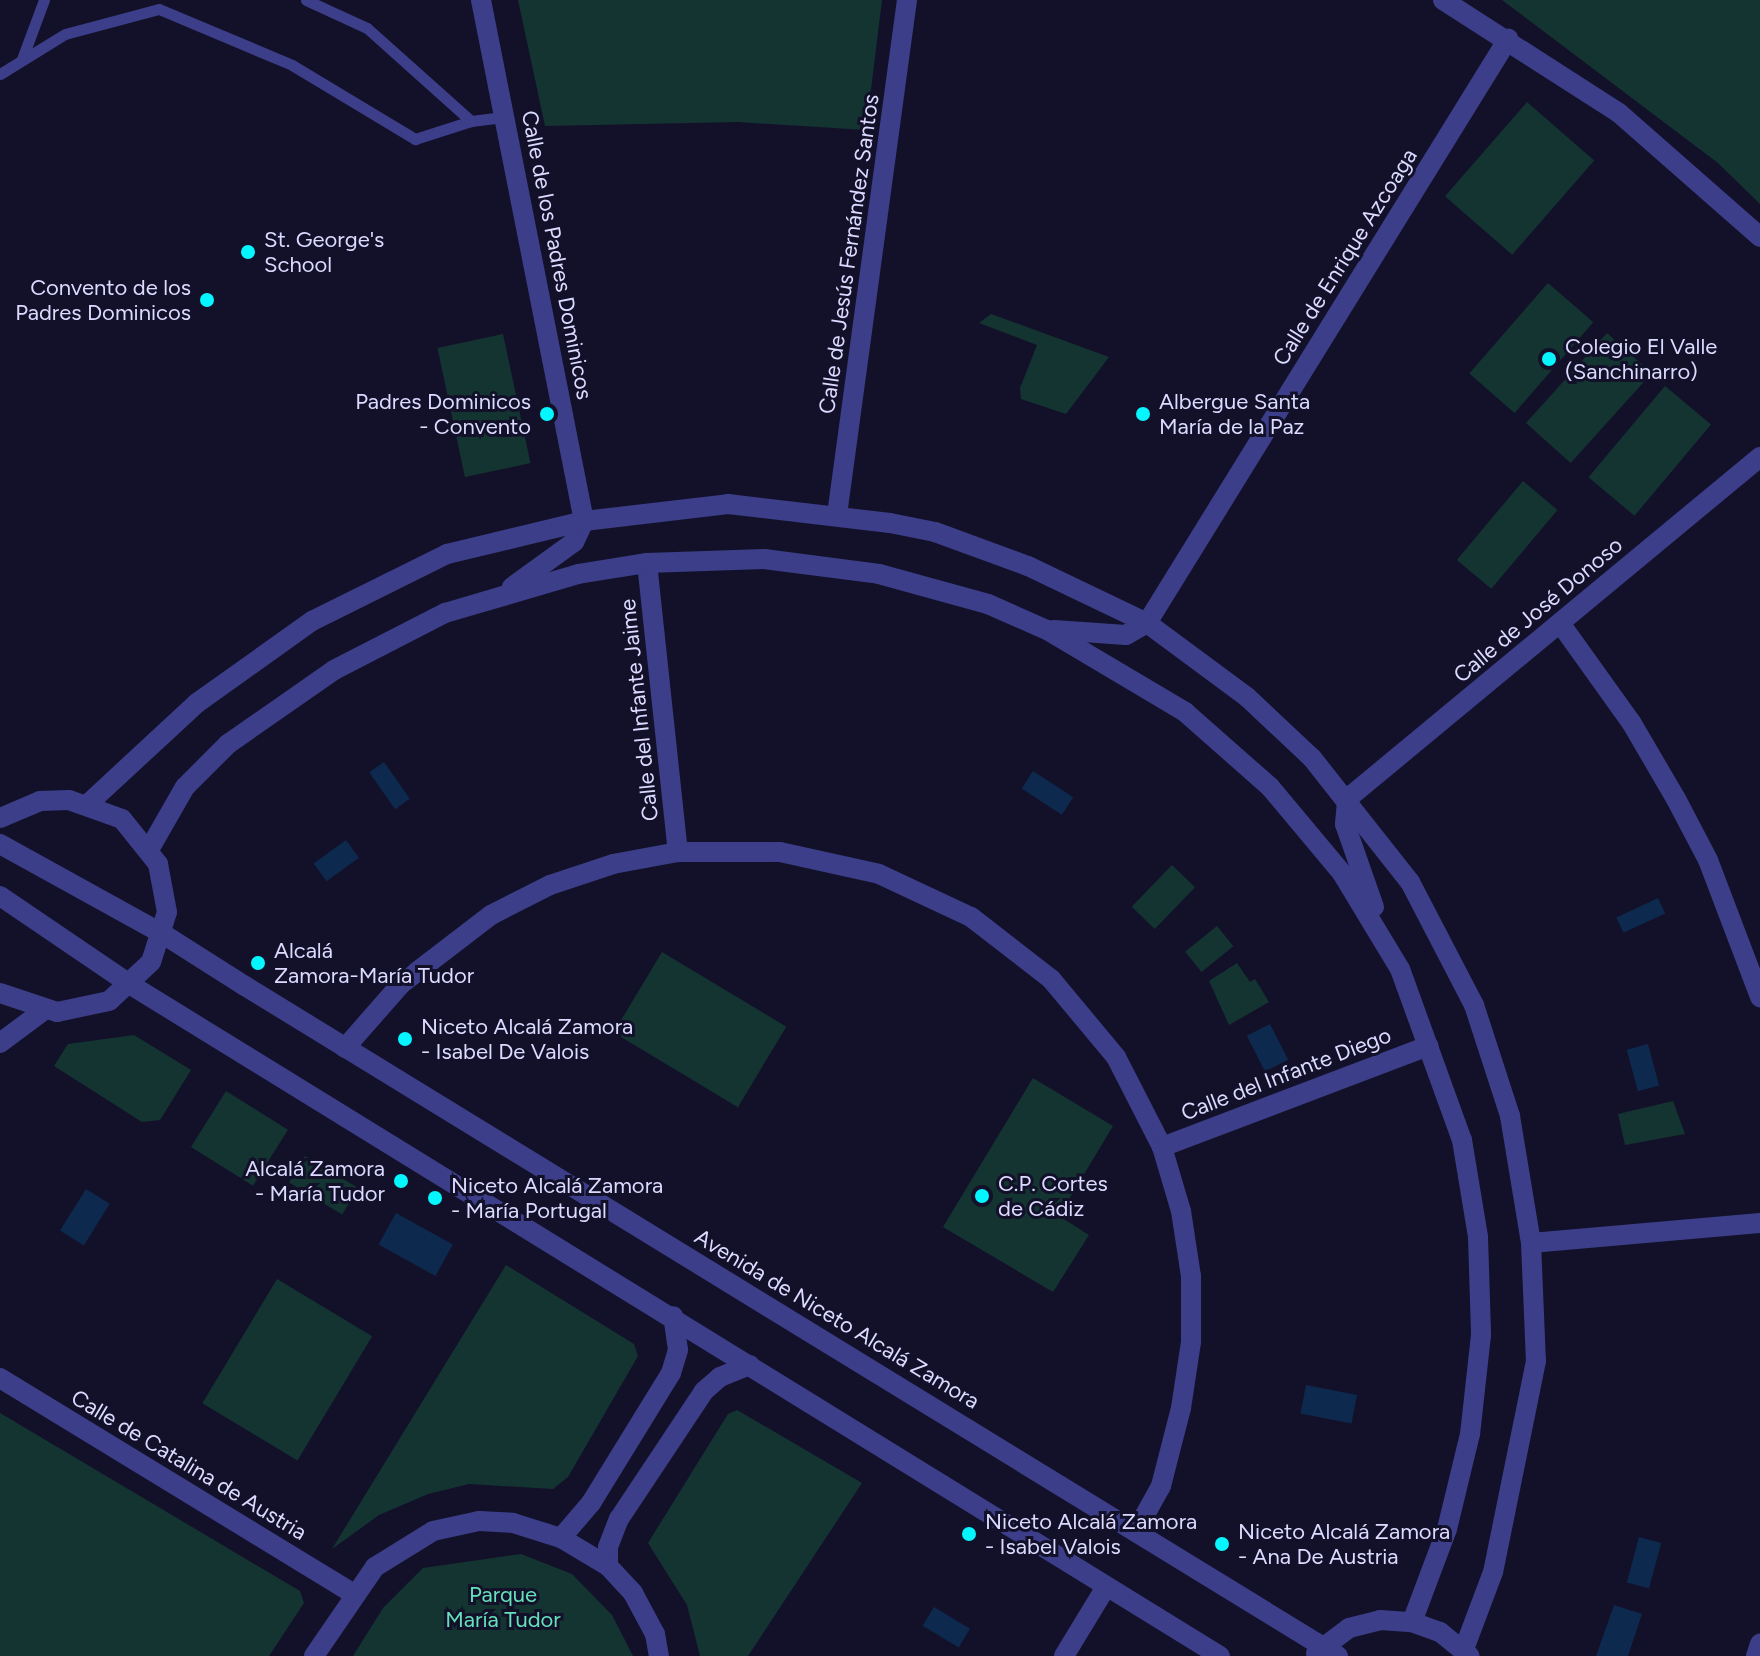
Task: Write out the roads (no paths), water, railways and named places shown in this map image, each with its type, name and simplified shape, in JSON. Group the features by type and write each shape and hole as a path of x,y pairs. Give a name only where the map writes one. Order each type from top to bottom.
{"street":[{"name":"Calle de los Padres Dominicos","path":"481,0 584,521"},
{"name":"Calle de Jesús Fernández Santos","path":"837,515 907,0"},
{"path":"1443,0 1619,113 1760,237"},
{"name":"Calle de Enrique Azcoaga","path":"1147,623 1508,39"},
{"name":"Calle de José Donoso","path":"1347,799 1760,457"},
{"path":"89,803 197,703 312,621 447,554 584,521 728,504 837,515 935,532 1028,566 1147,623 1247,697 1347,799 1410,882 1474,1005 1510,1116 1531,1243 1536,1361 1493,1572 1467,1653"},
{"path":"502,594 574,542 583,533 584,521"},
{"path":"150,848 185,787 228,744 334,670 445,613 502,594 647,563 764,559 879,574 988,604 1047,630 1185,712 1270,787 1342,873 1400,969"},
{"name":"Calle del Infante Jaime","path":"647,563 678,852"},
{"path":"1047,630 1126,635 1147,623"},
{"path":"1560,623 1631,722 1676,799 1708,860 1760,997"},
{"path":"1347,799 1345,824 1462,1140 1478,1237 1481,1335 1464,1461 1447,1529 1412,1622"},
{"path":"0,818 40,801 89,803 122,819 150,848 166,887 163,934 151,962 131,985 81,1010 43,1011 0,993"},
{"name":"Avenida de Niceto Alcalá Zamora","path":"0,844 163,934 1136,1531 1324,1653 1349,1628 1380,1620 1412,1622 1440,1632 1467,1653"},
{"path":"345,1048 401,984 491,915 562,881 613,864 678,852 794,855 879,874 971,917 1051,979 1098,1035 1116,1057 1162,1147 1187,1250 1191,1342 1181,1408 1161,1486 1136,1531"},
{"path":"0,896 131,985 673,1316 1220,1656"},
{"path":"0,1043 43,1011"},
{"name":"Calle del Infante Diego","path":"1162,1147 1428,1046"},
{"path":"1531,1243 1760,1223"},
{"path":"561,1538 591,1503 671,1373 678,1350 673,1316"},
{"path":"608,1566 608,1547 619,1519 704,1391 720,1377 750,1365"},
{"name":"Calle de Catalina de Austria","path":"0,1378 352,1593"},
{"path":"314,1656 352,1593 375,1567 433,1531 479,1521 513,1523 561,1538 608,1566 640,1607 655,1634 659,1656"},
{"path":"1064,1656 1106,1587"},
{"path":"1756,1656 1760,1644"}],"lane":[{"path":"22,60 45,0"},
{"path":"306,0 367,28 471,121"},
{"path":"0,74 65,34 159,5 292,65 415,139 471,121 504,117"}],"water":[{"path":"384,762 410,799 395,809 369,772"},
{"path":"1033,771 1073,797 1062,815 1022,789"},
{"path":"346,840 359,858 327,881 314,864"},
{"path":"1658,898 1665,913 1623,933 1616,917"},
{"path":"1270,1024 1288,1060 1265,1071 1247,1036"},
{"path":"1648,1044 1659,1086 1638,1091 1627,1050"},
{"path":"86,1189 110,1204 84,1245 60,1231"},
{"path":"396,1213 453,1245 435,1276 379,1244"},
{"path":"1306,1385 1357,1395 1352,1423 1300,1413"},
{"path":"1639,1537 1661,1543 1649,1588 1627,1582"},
{"path":"1614,1605 1642,1614 1628,1656 1596,1656"},
{"path":"934,1607 970,1629 959,1647 923,1626"}],"place":[{"name":"St. George's School","path":"248,252"},
{"name":"Convento de los Padres Dominicos","path":"207,300"},
{"name":"Colegio El Valle (Sanchinarro)","path":"1549,359"},
{"name":"Padres Dominicos - Convento","path":"547,414"},
{"name":"Albergue Santa María de la Paz","path":"1143,414"},
{"name":"Alcalá Zamora-María Tudor","path":"258,963"},
{"name":"Niceto Alcalá Zamora - Isabel De Valois","path":"405,1039"},
{"name":"Alcalá Zamora - María Tudor","path":"401,1181"},
{"name":"C.P. Cortes de Cádiz","path":"982,1196"},
{"name":"Niceto Alcalá Zamora - María Portugal","path":"435,1198"},
{"name":"Niceto Alcalá Zamora - Isabel Valois","path":"969,1534"},
{"name":"Niceto Alcalá Zamora - Ana De Austria","path":"1222,1544"}],"park label":[{"name":"Parque María Tudor","path":"503,1606"}]}
